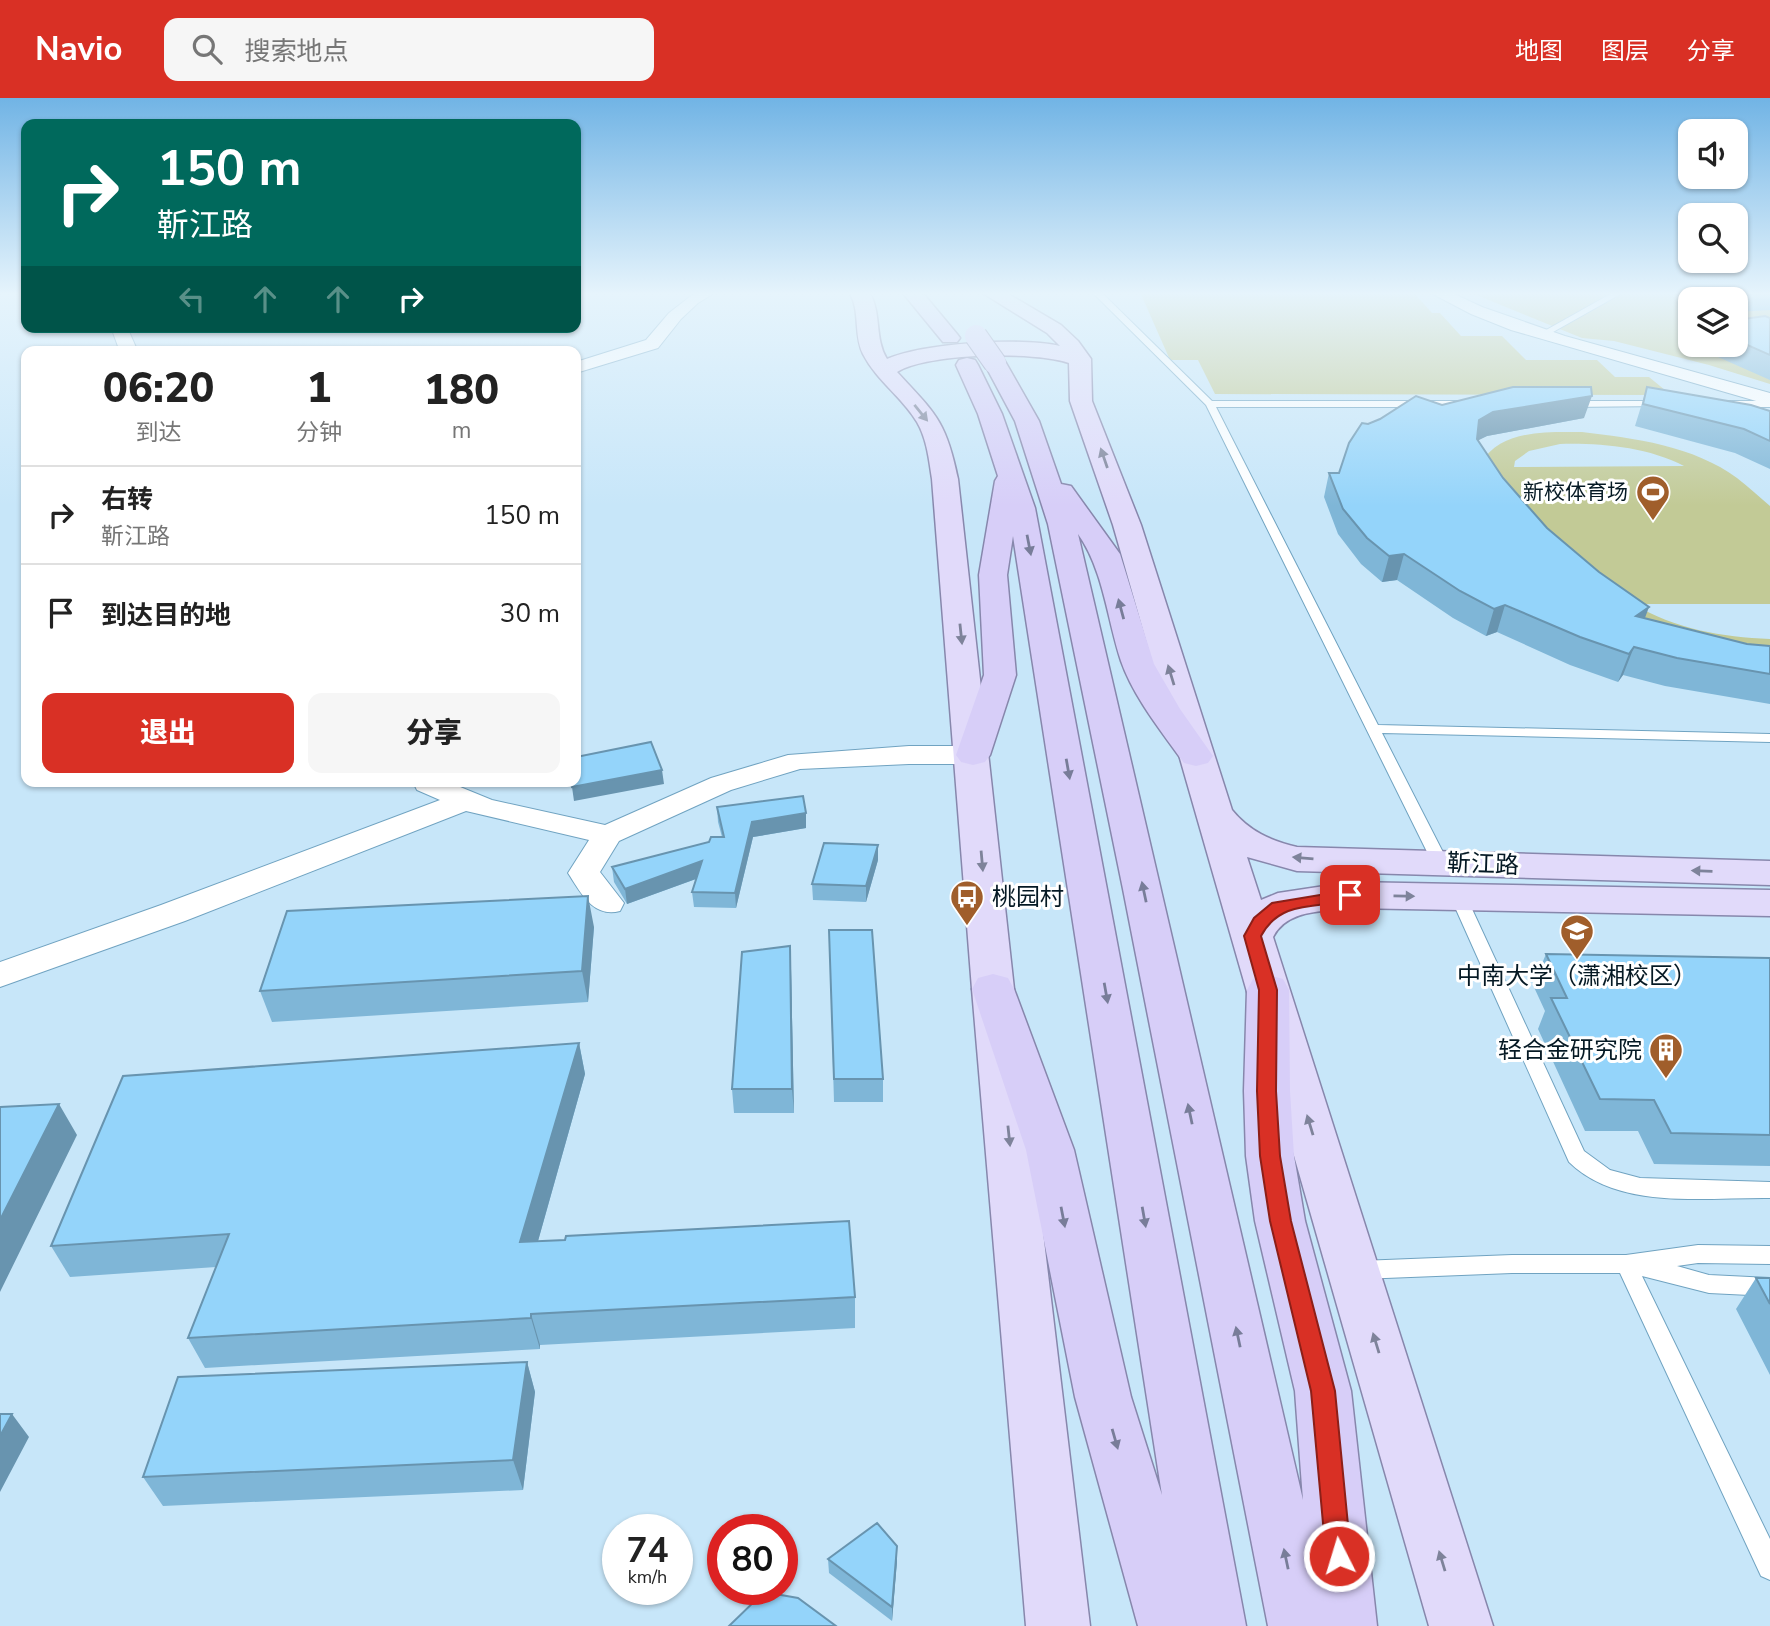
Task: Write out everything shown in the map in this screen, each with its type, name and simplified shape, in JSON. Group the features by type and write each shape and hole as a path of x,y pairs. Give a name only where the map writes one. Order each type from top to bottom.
{"highway":[{"path":"976,363 990,414 1028,467 1062,524 1143,889 1300,1626"},
{"path":"973,755 1000,675 993,575 1028,467"},
{"path":"1028,467 1106,554 1138,664 1164,710 1196,756"},
{"path":"1028,467 1031,553 1214,1626"},
{"path":"993,989 1050,1150 1103,1397 1170,1626"},
{"path":"1268,990 1267,1091 1270,1156 1280,1221 1323,1391 1345,1626"}],"main road":[{"path":"882,363 927,418 938,444 945,479 993,989 1058,1626"},
{"path":"1080,363 1081,401 1127,525 1461,1626"},
{"name":"靳江路","path":"1213,811 1228,831 1251,846 1297,859 1770,873"},
{"name":"靳江路","path":"1253,936 1260,922 1278,906 1350,895 1770,903"}],"street":[{"path":"1656,363 1704,377 1770,402"},
{"path":"1670,363 1770,393"},
{"path":"608,903 584,873 608,835 721,784 798,761 909,755 973,755"},
{"path":"434,787 483,807 608,835"},
{"path":"0,975 173,913 466,800"}],"lane":[{"path":"1169,363 1210,404 1440,862"},
{"path":"1715,404 1770,402"},
{"path":"1210,404 1483,404"},
{"path":"1551,404 1674,404"},
{"path":"1373,729 1770,738"},
{"path":"1458,897 1566,1140 1588,1168 1608,1179 1632,1185 1770,1191"},
{"path":"1354,1270 1512,1264 1626,1264 1698,1254 1770,1255"},
{"path":"1626,1264 1709,1284 1770,1287"},
{"path":"1626,1264 1770,1567"}],"green space":[{"path":"1200,363 1601,363 1615,377 1649,377 1671,395 1215,394"},
{"path":"1702,363 1770,363 1770,384 1709,365"},
{"path":"1582,432 1663,445 1702,458 1741,481 1770,506 1770,604 1633,604 1682,626 1734,636 1770,639 1770,659 1630,626 1481,463 1500,444 1513,438 1540,433","holes":["1560,444 1639,450 1684,466 1514,467 1515,461 1529,451"]}],"building":[{"path":"1513,387 1591,387 1592,396 1493,412 1479,420 1477,439 1503,478 1547,528 1599,572 1649,607 1636,616 1747,644 1770,646 1770,674 1677,658 1634,647 1629,654 1580,637 1505,605 1494,609 1460,591 1404,554 1389,556 1367,538 1343,509 1329,473 1339,473 1349,443 1362,423 1368,424 1380,419 1416,396 1442,405"},
{"path":"1647,387 1751,405 1770,411 1770,441 1744,429 1643,404"},
{"path":"651,742 662,770 581,785 581,756"},
{"path":"803,796 806,813 752,822 735,893 692,892 702,861 625,889 612,867 709,842 711,837 724,837 717,807"},
{"path":"824,843 878,845 866,886 812,884"},
{"path":"588,896 582,971 260,991 287,911"},
{"path":"829,930 872,930 883,1079 834,1079"},
{"path":"790,946 792,1089 732,1089 742,952"},
{"name":"轻合金研究院","path":"1546,954 1770,958 1770,1135 1671,1133 1654,1100 1600,1099 1551,998 1567,998"},
{"path":"579,1043 520,1242 565,1240 566,1236 849,1221 855,1297 531,1314 531,1318 188,1338 229,1234 51,1246 123,1076"},
{"path":"59,1104 0,1220 0,1107"},
{"path":"1756,1278 1770,1278 1770,1304"},
{"path":"527,1362 513,1460 143,1477 178,1377"},
{"path":"0,1414 12,1414 0,1436"},
{"path":"877,1523 897,1546 892,1607 828,1559"},
{"path":"798,1598 836,1626 729,1626 751,1605 798,1605"}],"place":[{"name":"新校体育场","path":"1653,522"},
{"name":"桃园村","path":"967,927"},
{"name":"中南大学（潇湘校区）","path":"1577,961"},
{"name":"轻合金研究院","path":"1666,1080"}],"route":[{"path":"1339,1556 1323,1391 1280,1221 1270,1156 1267,1091 1268,990 1253,936 1260,922 1278,906 1350,895"}]}
